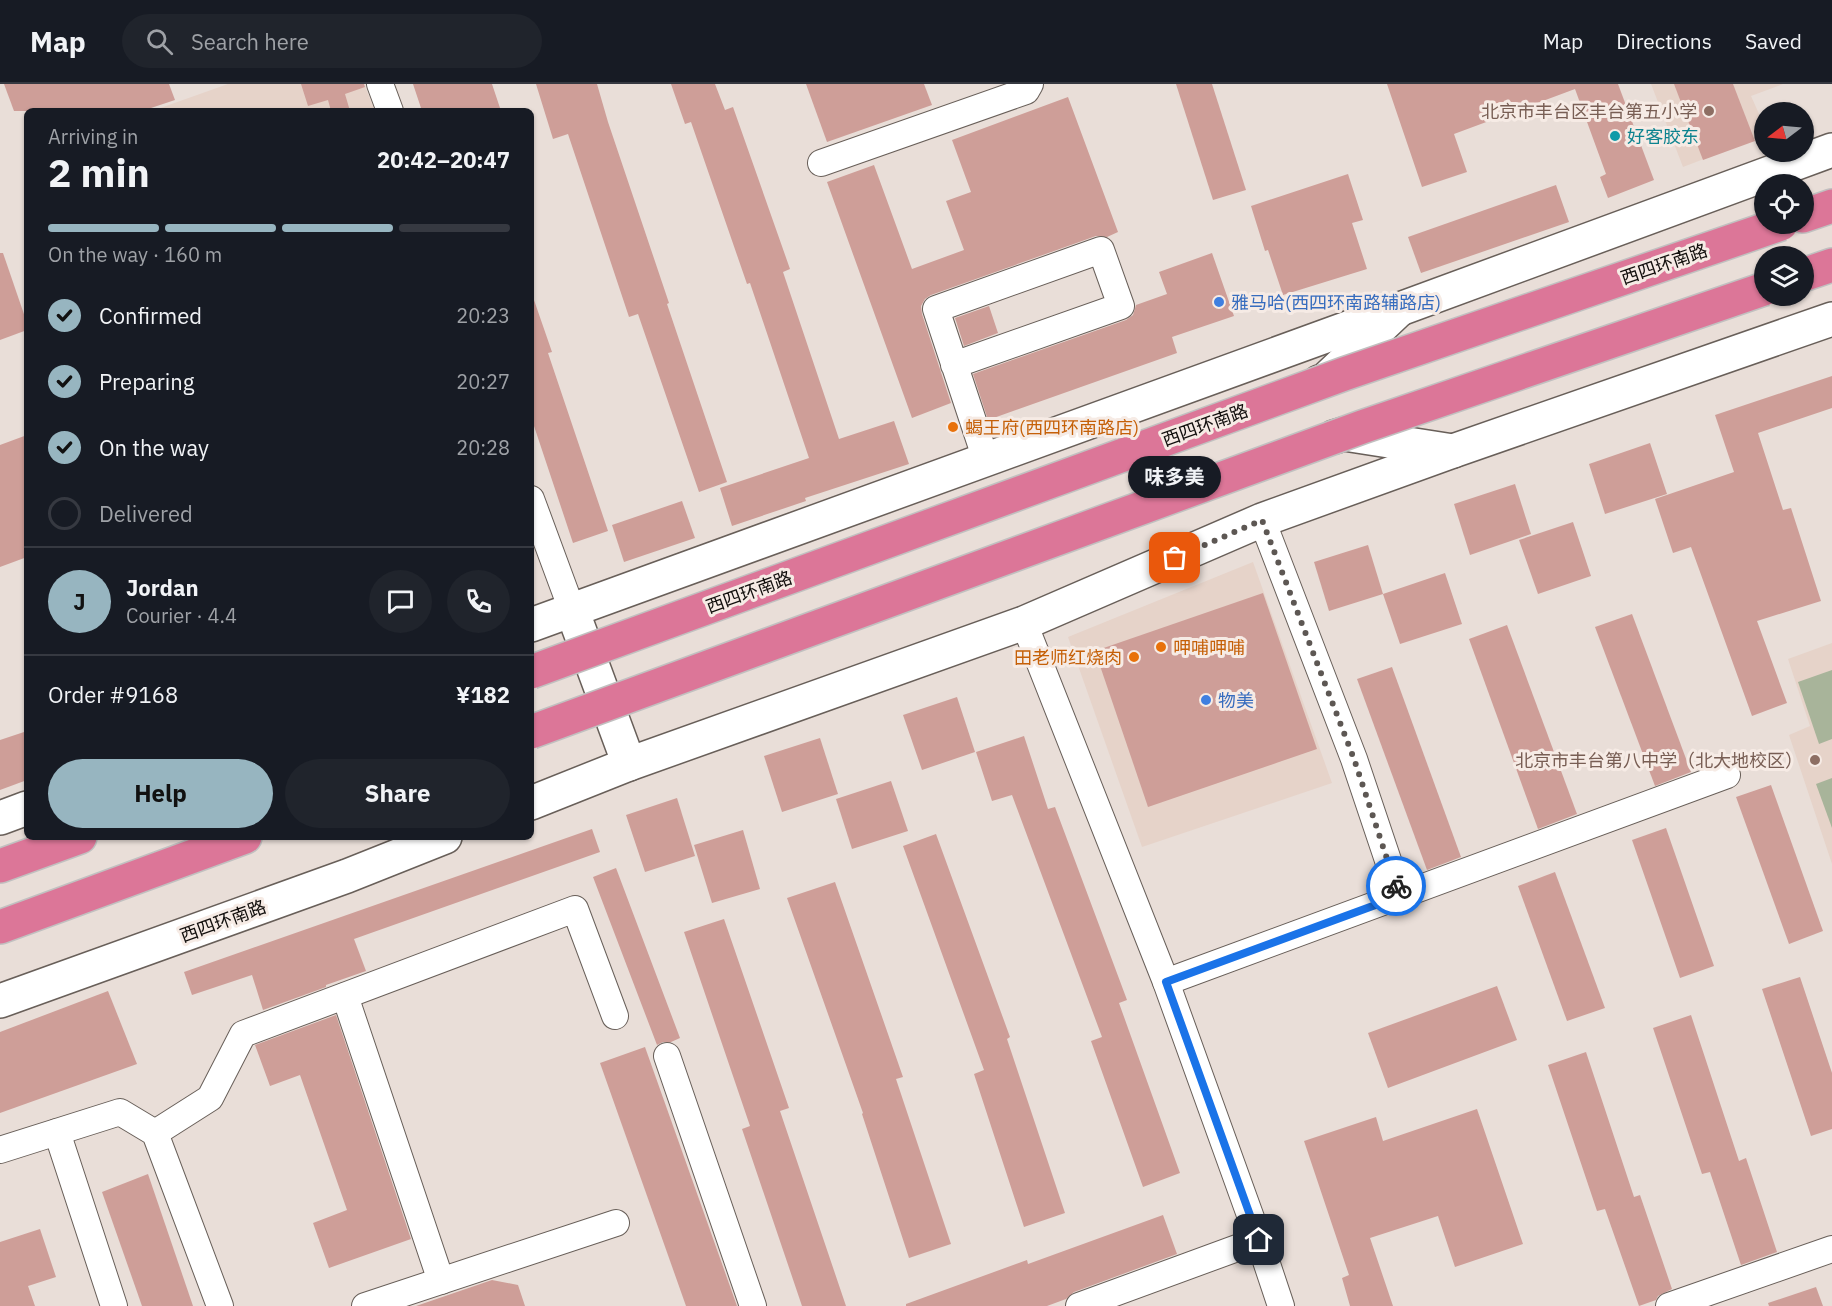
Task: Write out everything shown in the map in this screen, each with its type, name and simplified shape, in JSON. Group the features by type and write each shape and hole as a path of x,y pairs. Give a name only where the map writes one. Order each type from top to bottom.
{"highway":[{"path":"1814,212 1832,206"},
{"name":"西四环南路","path":"534,671 1344,374 1754,233"},
{"path":"1814,272 1832,266"},
{"path":"534,731 1362,427 1754,292"},
{"path":"0,866 72,840"},
{"path":"0,927 236,840"}],"street":[{"path":"380,84 389,108"},
{"path":"821,163 1026,91 1030,84"},
{"name":"西四环南路","path":"534,624 1832,150"},
{"path":"954,365 1121,306 1101,250 936,309 954,365 986,460"},
{"name":"西四环南路","path":"534,671 1325,380 1400,309"},
{"path":"534,802 629,764 1024,623 1262,520 1832,319"},
{"path":"534,731 1344,434 1453,451"},
{"path":"534,507 629,764"},
{"path":"1262,520 1354,759 1400,896"},
{"path":"1024,623 1166,982 1281,1306"},
{"path":"1166,982 1727,775"},
{"path":"0,818 24,809"},
{"name":"西四环南路","path":"0,1001 347,876 437,840"},
{"path":"155,1133 210,1098 243,1034 574,909 615,1016"},
{"path":"345,996 441,1281"},
{"path":"668,1056 753,1306"},
{"path":"0,1150 120,1112 155,1133 220,1306"},
{"path":"57,1132 114,1306"},
{"path":"365,1306 616,1222"},
{"path":"1079,1306 1259,1240"},
{"path":"1669,1306 1832,1249"}],"shaded area":[{"path":"228,84 364,84 374,108 160,108"},
{"name":"北京市丰台区丰台第五小学","path":"1651,84 1783,84 1751,96 1754,103 1754,140 1683,167"},
{"name":"物美","path":"1253,562 1332,783 1142,847 1068,637"},
{"name":"北京市丰台第八中学（北大地校区）","path":"1832,643 1832,864 1789,735 1810,726 1788,659"}],"green space":[{"path":"1832,670 1832,739 1819,744 1798,682"},
{"path":"1832,778 1832,828 1816,784"}],"building":[{"path":"4,84 169,84 175,100 151,108 24,108 24,111 14,111"},
{"path":"301,84 364,84 365,87 345,94 349,108 330,108 328,100 308,106"},
{"path":"413,84 492,84 500,108 421,108"},
{"path":"536,84 597,84 727,482 699,492 638,314 629,317 568,134 553,139"},
{"path":"671,84 715,84 725,110 733,107 790,269 783,272 839,439 894,421 909,464 805,498 806,501 732,526 720,488 809,458 750,283 747,284 691,122 685,124"},
{"path":"806,84 924,84 932,105 827,142"},
{"path":"1176,84 1212,84 1246,190 1213,200"},
{"path":"1387,84 1618,84 1654,180 1608,198 1600,177 1606,174 1575,89 1454,134 1467,172 1422,187"},
{"path":"1674,84 1733,84 1754,141 1703,160"},
{"path":"1068,97 1118,232 1107,237 1096,236 925,299 921,306 922,314 951,403 912,418 827,182 874,165 912,269 964,250 946,201 971,192 952,140"},
{"path":"1348,174 1363,220 1352,223 1367,269 1283,295 1268,250 1265,251 1251,206"},
{"path":"1556,185 1569,222 1421,273 1408,237"},
{"path":"0,253 3,253 24,314 24,331 0,340"},
{"path":"1212,253 1234,316 1172,337 1177,353 988,420 973,374 1126,320 1133,315 1136,305 1167,294 1159,272"},
{"path":"534,300 552,352 548,353 608,531 573,543 534,426"},
{"path":"989,306 998,333 964,346 955,318"},
{"path":"1832,376 1832,408 1758,433 1783,510 1791,508 1821,601 1757,621 1787,703 1752,716 1691,547 1673,553 1655,499 1734,472 1715,415"},
{"path":"24,436 24,558 0,567 0,445"},
{"path":"1650,443 1667,494 1605,514 1589,464"},
{"path":"1515,484 1531,534 1470,555 1454,504"},
{"path":"682,501 695,538 624,562 612,525"},
{"path":"1573,522 1591,576 1538,594 1519,540"},
{"path":"1368,545 1383,594 1329,611 1314,562"},
{"path":"1445,573 1462,624 1400,644 1383,594"},
{"name":"物美","path":"1263,593 1317,749 1148,807 1095,651"},
{"path":"1632,614 1691,772 1655,786 1595,627"},
{"path":"1507,625 1577,814 1538,829 1469,639"},
{"path":"1392,667 1461,857 1427,870 1357,679"},
{"path":"957,697 975,752 922,770 903,715"},
{"path":"24,732 24,781 0,790 0,740"},
{"path":"1024,736 1048,809 1055,807 1127,1000 1119,1003 1180,1173 1143,1187 1091,1041 1102,1037 1012,795 992,801 976,752"},
{"path":"820,738 838,794 782,812 764,756"},
{"path":"891,781 908,831 852,849 836,799"},
{"path":"1771,785 1823,931 1789,944 1736,797"},
{"path":"677,798 695,856 645,872 626,815"},
{"path":"1666,828 1714,966 1680,978 1632,840"},
{"path":"592,829 600,852 354,939 366,971 263,1010 252,975 192,995 184,972"},
{"path":"743,830 760,889 712,903 694,845"},
{"path":"936,834 1010,1037 1007,1039 1065,1213 1024,1227 974,1074 984,1070 903,846"},
{"path":"616,868 680,1038 671,1042 657,1045 593,877"},
{"path":"1555,872 1605,1008 1567,1021 1518,886"},
{"path":"835,882 903,1077 896,1079 951,1244 909,1258 863,1113 787,898"},
{"path":"724,919 789,1108 780,1111 846,1306 802,1306 742,1129 750,1126 684,932"},
{"path":"1800,977 1832,1073 1832,1129 1811,1136 1762,989"},
{"path":"1497,986 1517,1040 1388,1088 1368,1033"},
{"path":"108,991 137,1064 0,1113 0,1032"},
{"path":"336,1015 411,1239 329,1268 313,1223 347,1210 300,1075 270,1086 255,1045"},
{"path":"1691,1015 1739,1161 1746,1158 1777,1252 1741,1265 1710,1172 1702,1174 1653,1028"},
{"path":"645,1047 737,1306 686,1306 600,1063"},
{"path":"1586,1052 1634,1197 1640,1195 1672,1289 1658,1296 1656,1300 1639,1306 1605,1209 1597,1211 1548,1065"},
{"path":"1477,1109 1523,1244 1455,1267 1438,1216 1370,1238 1393,1306 1350,1306 1342,1278 1349,1275 1304,1141 1376,1117 1383,1141"},
{"path":"148,1174 193,1306 142,1306 102,1192"},
{"path":"1163,1215 1177,1254 1074,1292 1066,1299 1047,1306 906,1306 906,1304 1027,1260 1028,1264"},
{"path":"40,1229 56,1277 28,1286 35,1306 0,1306 0,1242"},
{"path":"492,1280 518,1285 525,1306 416,1306"},
{"path":"1816,1287 1823,1306 1769,1306 1768,1303"}],"way so far":[{"path":"1175,558 1262,520 1354,759 1396,886"}],"place":[{"name":"北京市丰台区丰台第五小学","path":"1709,111"},
{"name":"好客胶东","path":"1615,136"},
{"name":"雅马哈(西四环南路辅路店)","path":"1219,302"},
{"name":"蝎王府(西四环南路店)","path":"953,427"},
{"name":"味多美","path":"1175,558"},
{"name":"呷哺呷哺","path":"1161,647"},
{"name":"田老师红烧肉","path":"1134,657"},
{"name":"物美","path":"1206,700"},
{"name":"北京市丰台第八中学（北大地校区）","path":"1815,760"}],"route":[{"path":"1259,1240 1166,982 1400,896 1396,886"}]}
